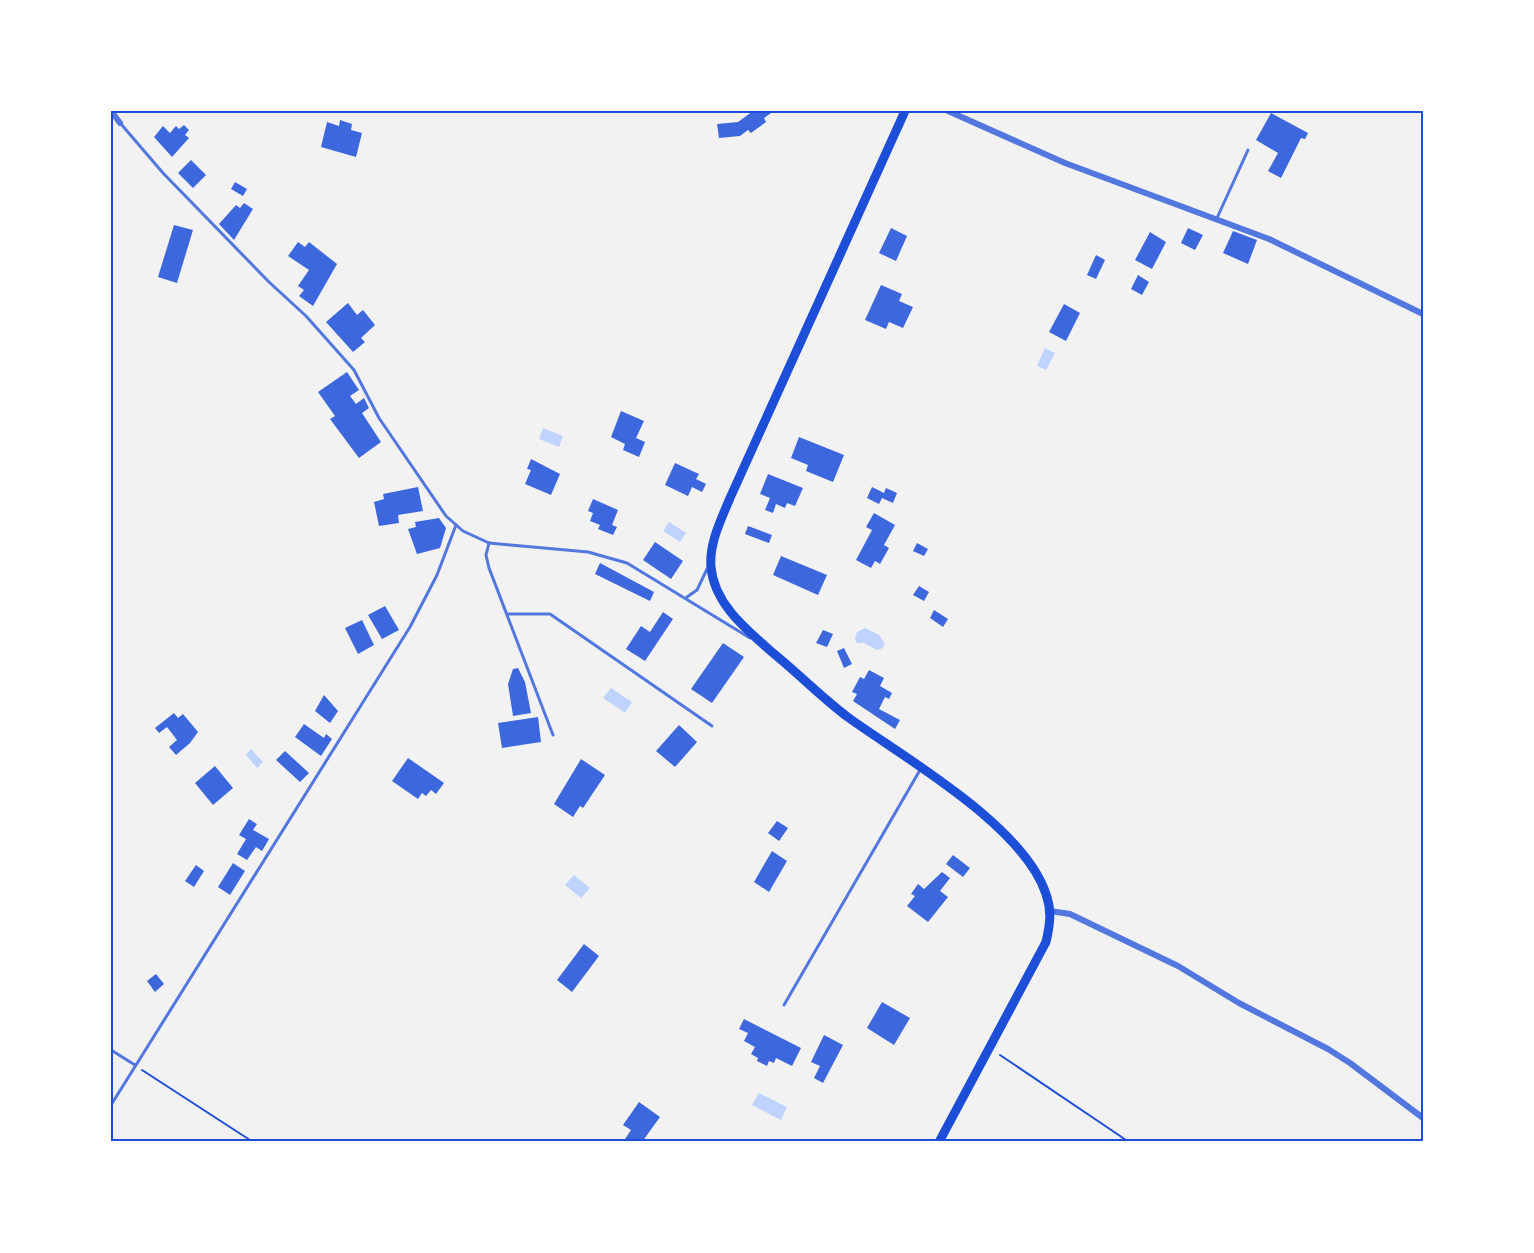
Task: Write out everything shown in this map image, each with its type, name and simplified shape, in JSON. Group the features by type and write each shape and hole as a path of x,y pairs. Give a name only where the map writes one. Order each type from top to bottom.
{"main road":[{"path":"905,111 730,498 711,547 711,568 716,587 724,603 739,622 841,711 921,768 1007,837 1036,874 1046,892 1051,924 1046,942 939,1142"}],"street":[{"path":"111,111 120,123"},
{"path":"948,111 1065,164 1269,238 1423,314"},
{"path":"1050,911 1070,914 1178,966 1239,1003 1350,1063 1423,1119"}],"lane":[{"path":"120,123 163,173 269,282 306,316 354,370 390,434 446,516 456,525 489,543 606,555 627,563 686,597 774,653"},
{"path":"1217,218 1248,150"},
{"path":"111,1105 410,627 437,574 456,525"},
{"path":"489,543 486,555 489,568 552,735"},
{"path":"686,597 697,590 708,565 711,547"},
{"path":"508,614 550,614 712,726"},
{"path":"784,1005 921,768"},
{"path":"111,1050 135,1065"}],"path":[{"path":"989,1048 1130,1142"},
{"path":"135,1065 253,1142"}],"water":[{"path":"1045,348 1055,353 1046,370 1037,366"},
{"path":"543,428 563,436 559,447 539,439"},
{"path":"669,522 686,533 680,542 663,531"},
{"path":"865,628 879,635 885,644 883,648 877,650 864,643 857,643 855,638 857,632"},
{"path":"611,688 632,702 625,713 603,698"},
{"path":"251,749 263,762 257,768 246,755"},
{"path":"574,875 590,888 581,898 565,885"},
{"path":"759,1093 787,1107 781,1120 752,1105"}],"building":[{"path":"753,111 774,111 764,118 766,122 751,133 748,130 740,136 719,138 717,124 738,122"},
{"path":"1271,113 1308,133 1305,139 1301,138 1281,178 1268,171 1278,153 1256,140"},
{"path":"340,120 352,124 351,130 362,133 356,157 321,147 327,122 339,126"},
{"path":"184,125 189,130 185,135 189,138 172,157 154,137 163,126 170,133 176,126 179,129"},
{"path":"191,160 206,175 193,188 178,173"},
{"path":"235,182 247,189 243,196 231,189"},
{"path":"244,203 253,209 234,240 219,224 236,205 240,208"},
{"path":"174,225 193,230 177,283 158,277"},
{"path":"891,228 907,236 896,261 879,253"},
{"path":"1188,228 1203,235 1195,250 1181,243"},
{"path":"1233,231 1257,240 1248,264 1223,253"},
{"path":"1150,232 1166,242 1152,269 1135,260"},
{"path":"298,242 305,247 309,242 337,264 313,306 299,296 304,290 298,286 309,270 288,256"},
{"path":"1096,255 1105,260 1096,279 1087,275"},
{"path":"1138,275 1149,282 1142,295 1131,289"},
{"path":"881,285 902,294 899,301 913,307 903,328 889,322 886,329 865,320"},
{"path":"348,303 357,315 363,310 375,325 361,338 365,342 353,352 326,322"},
{"path":"1064,304 1080,313 1066,341 1049,332"},
{"path":"347,372 359,390 350,396 356,404 364,398 369,408 362,413 381,442 359,458 330,419 335,416 318,392"},
{"path":"621,411 644,421 636,438 645,442 639,457 623,450 625,444 611,437"},
{"path":"799,437 844,455 833,482 806,471 808,465 791,458"},
{"path":"531,459 560,474 551,495 525,484 531,470 527,469"},
{"path":"675,463 699,474 696,479 706,484 702,492 692,487 688,496 665,485"},
{"path":"768,474 803,488 795,506 787,503 785,508 776,504 773,513 765,510 770,498 760,494"},
{"path":"418,487 423,511 398,515 399,523 379,526 374,502 384,499 383,494"},
{"path":"872,487 884,493 886,488 897,493 893,503 882,498 879,504 867,498"},
{"path":"593,499 618,510 612,525 617,527 613,535 598,529 600,525 590,521 593,513 588,511"},
{"path":"874,513 895,525 884,545 889,548 880,564 875,561 871,568 856,560 872,530 866,527"},
{"path":"439,518 446,528 440,548 417,554 408,529 416,527 415,522"},
{"path":"748,526 772,535 769,543 745,534"},
{"path":"655,542 683,561 671,579 643,560"},
{"path":"917,543 928,549 924,556 913,551"},
{"path":"781,556 827,575 818,595 773,575"},
{"path":"600,563 654,592 650,601 595,574"},
{"path":"919,586 929,592 924,601 913,595"},
{"path":"385,606 399,630 382,639 368,615"},
{"path":"934,610 948,619 943,627 930,618"},
{"path":"663,612 673,619 645,661 626,649 641,626 650,632"},
{"path":"362,620 374,645 358,654 345,628"},
{"path":"823,630 833,634 827,647 816,643"},
{"path":"723,643 744,657 712,703 691,689"},
{"path":"844,648 852,664 844,668 837,651"},
{"path":"518,668 525,682 531,713 513,716 508,684 513,669"},
{"path":"869,670 884,678 880,686 892,693 889,699 885,697 879,709 900,720 895,729 853,701 857,694 852,692 860,677 864,679"},
{"path":"324,695 338,711 330,723 315,711"},
{"path":"174,713 178,718 183,714 198,732 190,743 176,755 169,747 177,740 167,727 159,733 155,728"},
{"path":"538,717 541,742 502,748 498,723"},
{"path":"304,724 324,738 326,734 332,739 321,756 295,737"},
{"path":"679,725 697,742 675,767 656,751"},
{"path":"285,751 309,773 300,782 276,760"},
{"path":"408,758 444,783 436,794 431,790 426,796 422,793 418,799 392,781"},
{"path":"581,759 605,775 583,808 580,806 573,817 554,804"},
{"path":"215,766 233,788 213,805 195,783"},
{"path":"249,819 257,824 253,830 269,839 262,851 256,847 247,860 237,854 246,839 239,835"},
{"path":"777,821 788,828 779,841 768,833"},
{"path":"772,851 787,861 769,892 754,882"},
{"path":"953,855 970,868 963,877 946,864"},
{"path":"233,863 245,871 230,895 218,887"},
{"path":"196,865 204,871 194,887 185,881"},
{"path":"942,872 950,878 940,891 948,897 928,922 907,906 915,896 911,894 918,884 924,889"},
{"path":"584,944 599,956 572,992 557,980"},
{"path":"156,974 164,984 155,992 147,981"},
{"path":"882,1002 910,1018 894,1045 867,1028"},
{"path":"744,1019 801,1048 792,1066 776,1058 774,1063 769,1061 767,1066 757,1061 758,1058 751,1054 755,1047 744,1041 748,1033 739,1029"},
{"path":"824,1035 843,1045 823,1083 814,1078 820,1066 811,1062"},
{"path":"639,1102 660,1117 642,1142 623,1142 631,1130 623,1125"}]}
